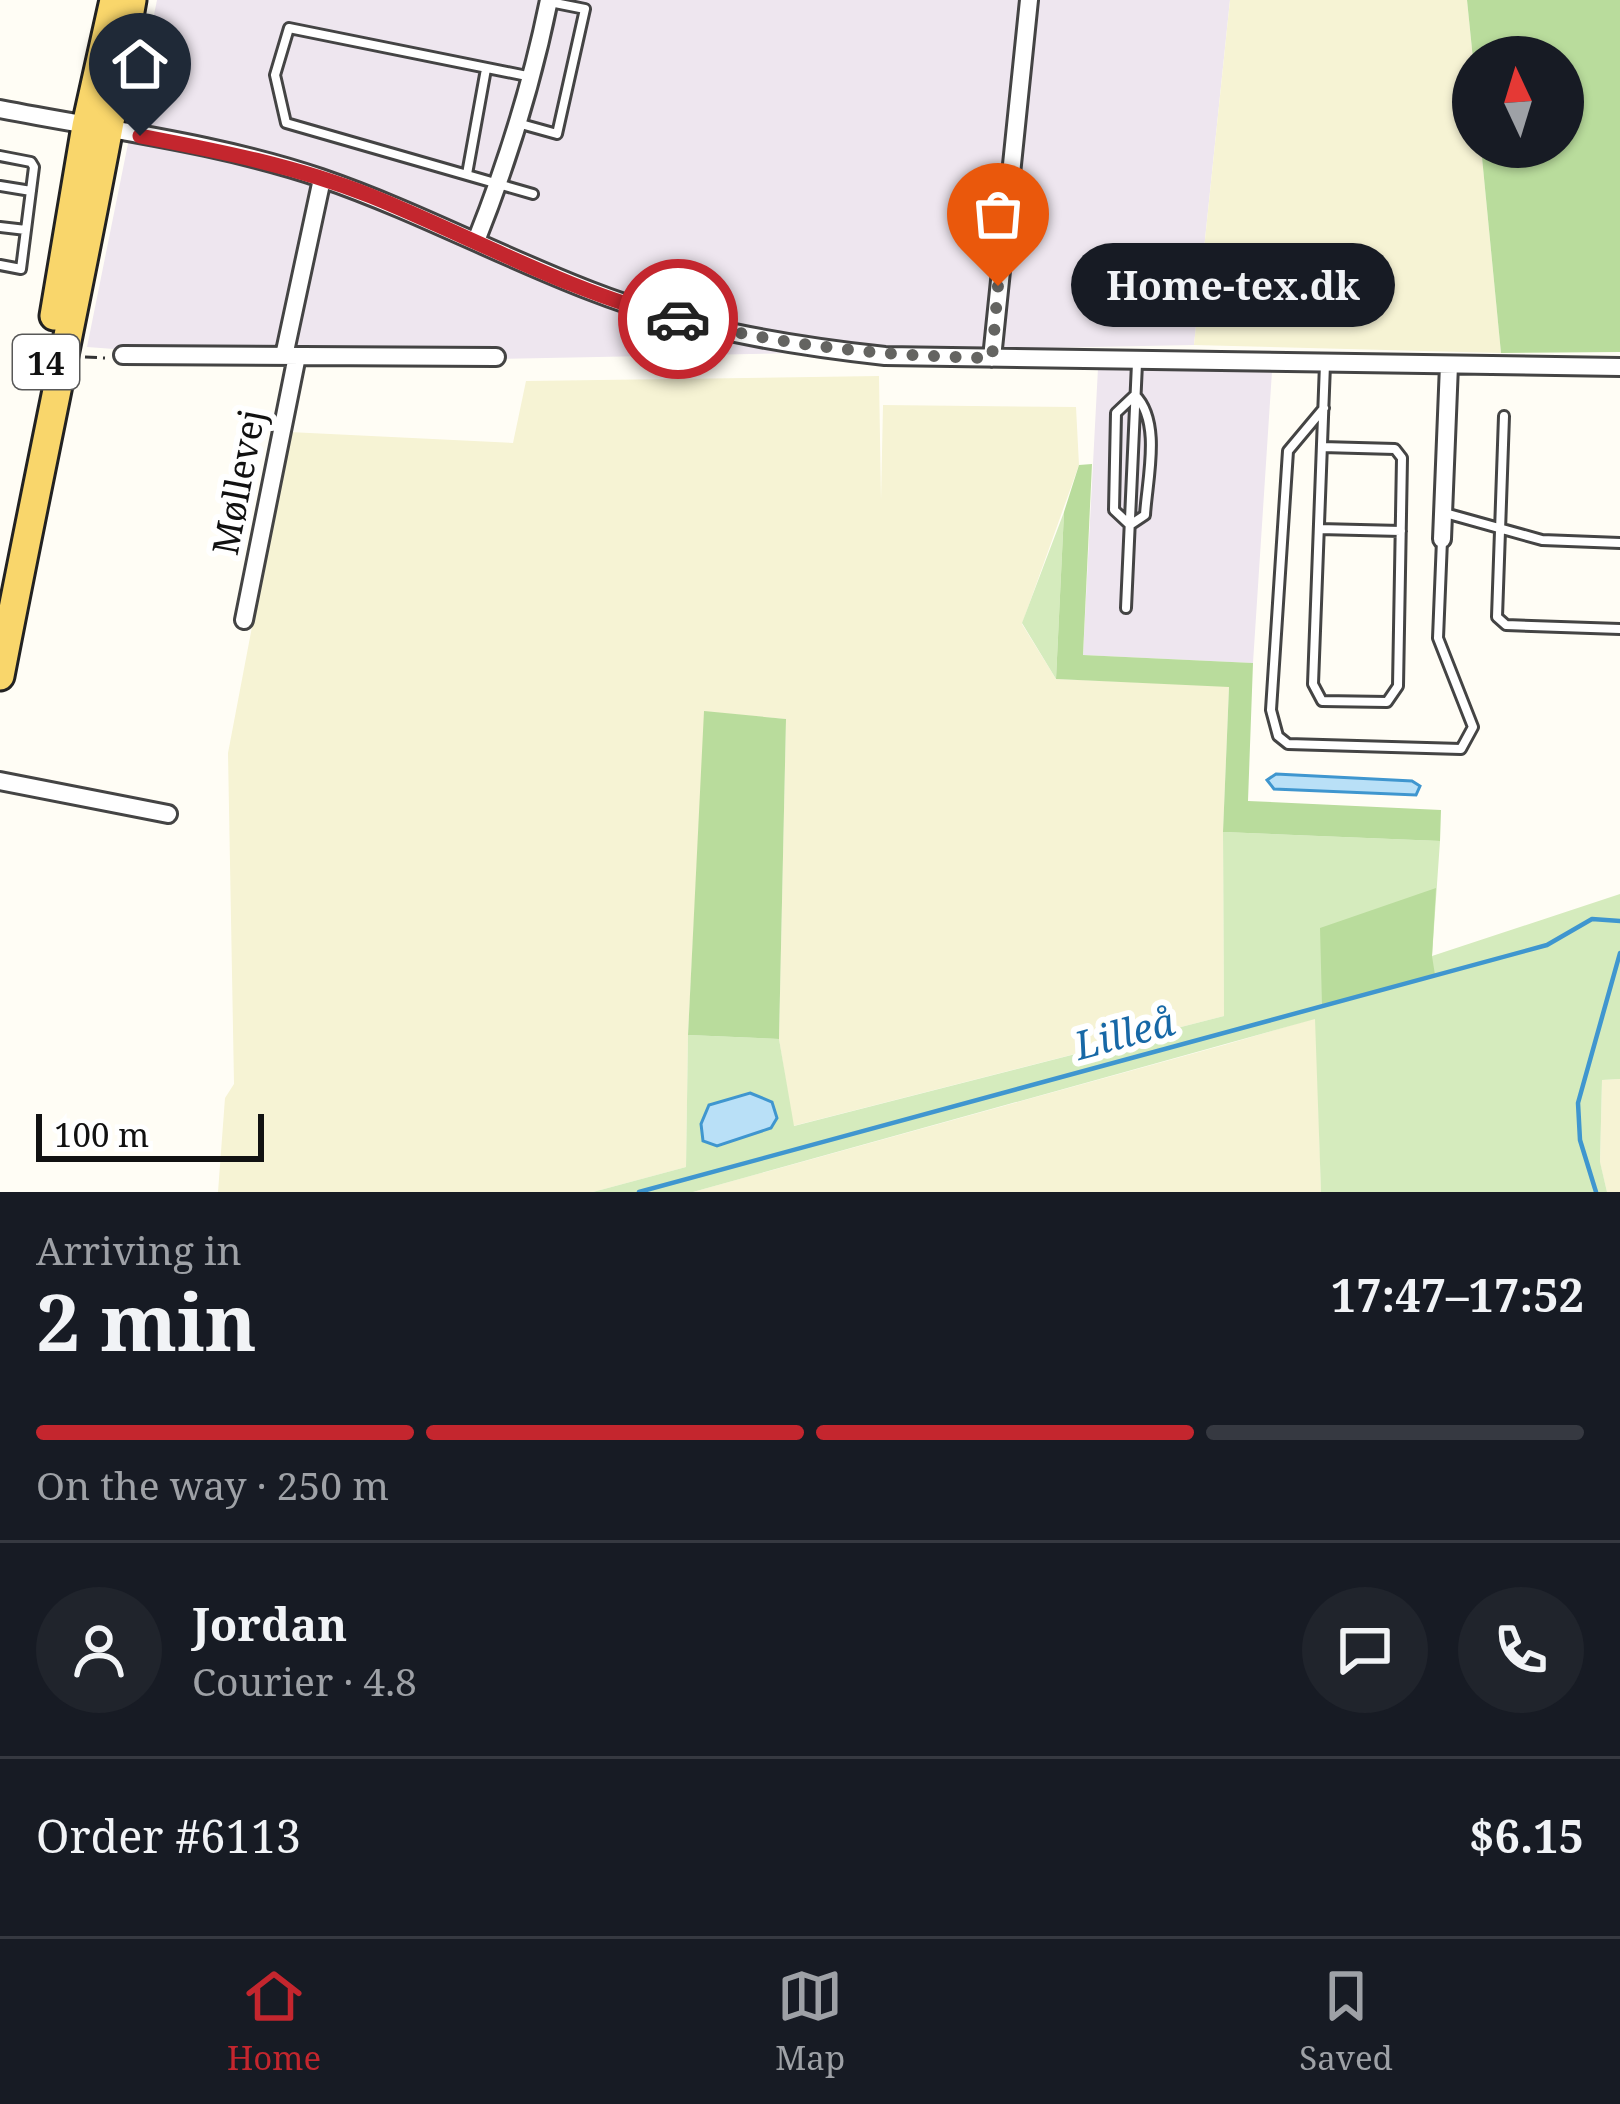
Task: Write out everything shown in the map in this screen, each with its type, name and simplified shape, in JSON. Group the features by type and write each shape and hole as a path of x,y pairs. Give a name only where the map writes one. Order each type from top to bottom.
{"main road":[{"name":"14","path":"0,676 98,129 114,0"},
{"name":"14","path":"0,597 47,357 132,0"}],"street":[{"path":"992,358 1029,0"},
{"path":"476,241 520,124 548,1"},
{"path":"0,109 268,161 592,291 741,335 885,356 1620,367"},
{"name":"Møllevej","path":"244,620 322,179"},
{"name":"Møllevej","path":"123,355 496,357"},
{"path":"1442,539 1449,365"},
{"path":"0,781 168,814"}],"lane":[{"path":"520,124 557,134 585,9 548,1"},
{"path":"533,78 289,28 275,75 286,123 533,194"},
{"path":"467,174 486,69"},
{"path":"0,156 31,162 34,167 21,269 0,265"},
{"path":"0,186 31,191"},
{"path":"0,226 26,230"},
{"path":"1126,608 1137,360"},
{"path":"1322,448 1395,449 1402,458 1398,686 1387,702 1322,701 1313,684 1325,363"},
{"path":"1130,525 1114,510 1116,413 1136,394"},
{"path":"1130,525 1145,515 1150,422 1136,394"},
{"path":"1324,408 1288,451 1271,710 1278,736 1288,744 1461,749 1472,727 1438,638 1442,539"},
{"path":"1504,416 1497,617 1506,625 1620,629"},
{"path":"1443,512 1542,540 1620,542"},
{"path":"1319,530 1401,530"}],"shaded area":[{"path":"157,0 1230,0 1194,345 304,363 87,347"},
{"path":"1230,0 1467,0 1471,36 1452,36 1452,168 1483,168 1501,353 1194,345"},
{"path":"1098,368 1272,371 1253,663 1083,655"},
{"path":"879,376 881,500 883,405 1076,407 1079,465 1022,624 1056,679 1229,686 1223,832 1224,1016 793,1126 779,1039 786,719 705,712 686,1167 593,1192 218,1192 225,1098 234,1084 228,753 289,432 513,443 526,381"},
{"path":"1316,1018 1321,1192 693,1192 1224,1045"},
{"path":"1620,1079 1620,1192 1607,1192 1600,1163 1602,1080"}],"green space":[{"path":"1467,0 1620,0 1620,352 1501,353 1483,168 1584,168 1584,36 1471,36"},
{"path":"1092,464 1083,655 1253,663 1248,801 1441,810 1440,841 1223,832 1229,687 1056,679 1064,512 1079,465"},
{"path":"1064,512 1056,679 1022,623"},
{"path":"704,711 786,719 779,1039 688,1035"},
{"path":"1223,832 1440,841 1432,956 1620,894 1620,1079 1602,1080 1600,1162 1607,1192 1321,1192 1315,1019 693,1192 593,1192 686,1167 688,1035 779,1039 794,1126 1224,1016"},
{"path":"1436,888 1435,975 1322,1006 1320,928"}],"water":[{"path":"1276,774 1412,781 1420,786 1416,795 1274,789 1267,780"},
{"path":"750,1093 772,1102 777,1118 771,1128 717,1146 703,1141 701,1124 709,1105"}],"waterway":[{"name":"Lilleå","path":"639,1192 1547,945 1592,919 1620,921"},
{"path":"1596,1192 1580,1140 1578,1103 1620,953"}],"way so far":[{"path":"678,319 811,348 885,356 992,358 998,286"}],"place":[{"name":"Home-tex.dk","path":"998,286"}],"route":[{"path":"140,136 268,161 322,179 592,291 678,319"}]}
